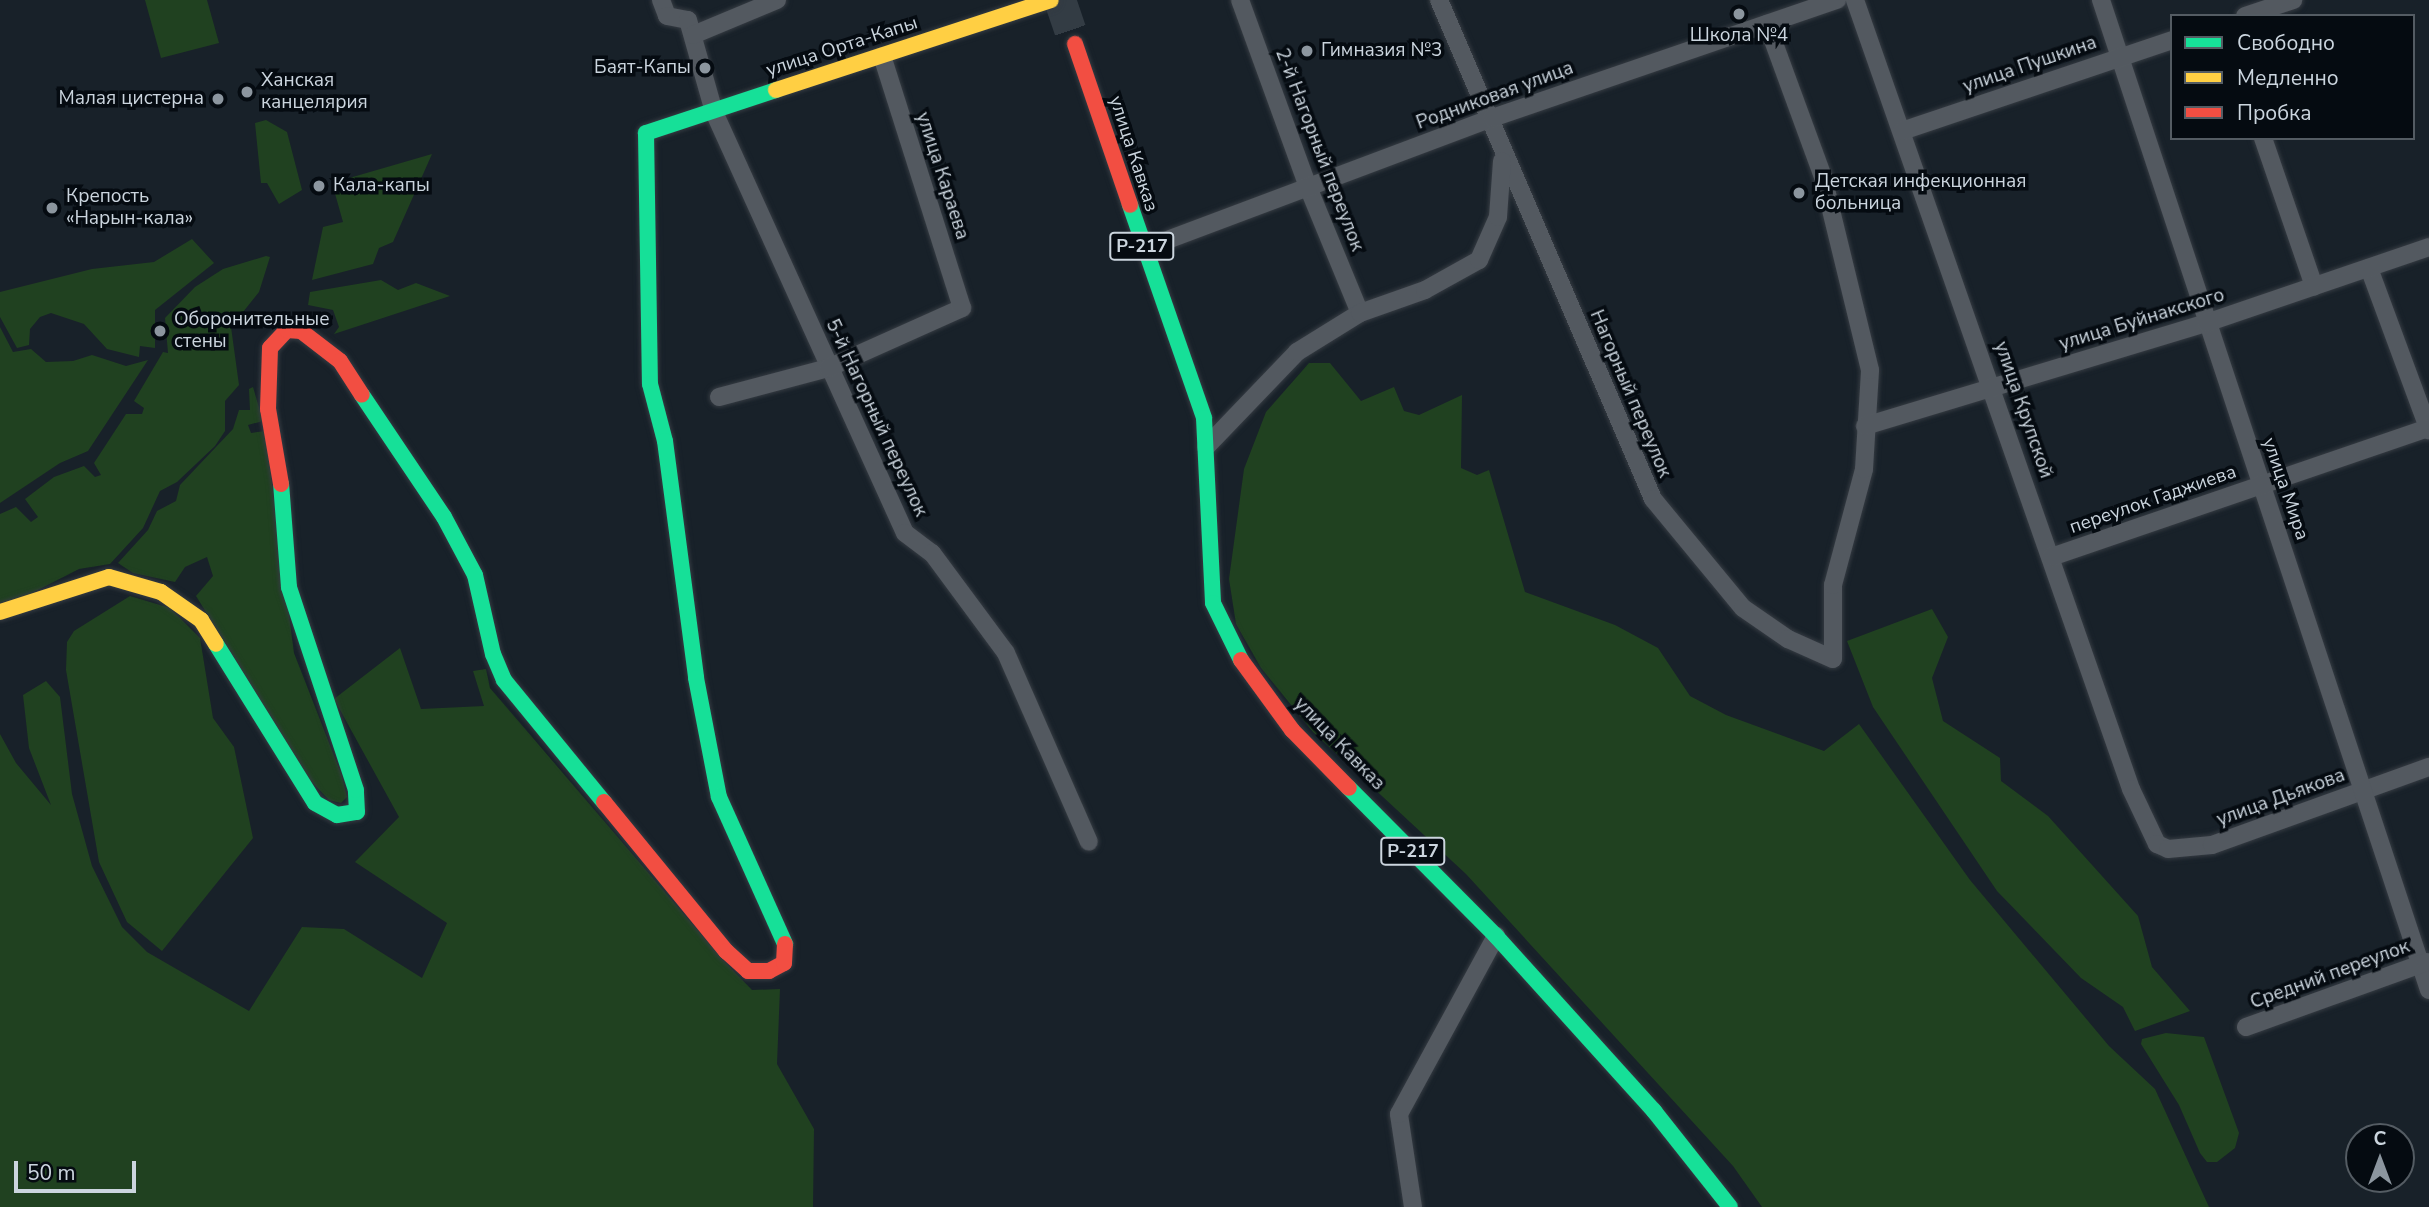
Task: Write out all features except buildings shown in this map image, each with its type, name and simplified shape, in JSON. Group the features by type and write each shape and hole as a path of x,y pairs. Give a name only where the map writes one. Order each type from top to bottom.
{"main road":[{"name":"улица Орта-Капы","path":"0,612 109,577 161,592 201,620 315,803 337,815 357,812 356,790 289,587 281,483 268,409 270,348 287,330 301,331 340,362 444,517 475,575 493,654 504,680 726,951 748,971 769,971 784,963 785,936 719,797 696,678 665,441 650,384 646,133 1051,0"},
{"name":"улица Кавказ","path":"1075,44 1143,248 1190,371 1206,447 1213,603 1241,661 1292,730 1496,936 1654,1111 1730,1207"}],"street":[{"path":"661,0 667,16 688,20 692,35 773,1"},
{"name":"2-й Нагорный переулок","path":"1240,0 1308,187 1360,313"},
{"name":"Нагорный переулок","path":"1439,0 1492,118 1501,150 1653,499 1743,608 1788,639 1833,659 1833,585 1864,469 1865,426"},
{"name":"Родниковая улица","path":"1170,239 1492,118 1837,0"},
{"name":"улица Крупской","path":"1854,0 1994,387 2149,834"},
{"name":"улица Мира","path":"2101,0 2206,323 2424,963 2429,990"},
{"path":"2251,14 2293,0"},
{"path":"1767,24 1823,177 1870,370 1865,426"},
{"name":"5-й Нагорный переулок","path":"692,35 715,112 828,368 905,533 932,553 1006,653 1088,842"},
{"name":"улица Пушкина","path":"1902,131 2170,41"},
{"name":"улица Караева","path":"828,368 962,308 882,56"},
{"path":"2264,140 2314,286"},
{"path":"1206,447 1297,352 1360,313 1425,290 1479,260 1498,217 1503,175 1501,150"},
{"name":"улица Буйнакского","path":"1865,426 2206,323 2429,247"},
{"path":"2369,268 2429,429"},
{"path":"719,397 828,368"},
{"name":"переулок Гаджиева","path":"2051,557 2429,429"},
{"name":"улица Дьякова","path":"2149,834 2168,849 2212,845 2429,767"},
{"path":"1413,1207 1399,1114 1496,936"},
{"name":"Средний переулок","path":"2246,1027 2424,963"}],"green space":[{"path":"145,0 207,0 219,43 161,58"},
{"path":"266,120 287,132 302,190 279,204 267,183 261,183 255,123"},
{"path":"432,154 393,242 379,248 373,264 312,280 323,227 343,222 332,183"},
{"path":"192,239 214,263 155,310 155,348 140,346 139,357 107,349 84,324 51,313 40,317 30,329 29,345 17,348 0,317 0,292 92,269 154,262"},
{"path":"270,257 259,292 231,327 239,385 225,401 225,431 215,446 177,482 160,491 143,528 110,564 79,569 28,595 0,603 0,514 16,507 31,522 38,517 25,499 54,477 84,466 95,477 101,475 94,463 126,414 142,414 144,408 134,401 163,352 168,353 165,318 195,287 223,269"},
{"path":"381,280 398,290 416,283 450,296 334,334 339,327 333,310 308,305 310,292"},
{"path":"0,327 13,352 31,349 46,362 73,361 92,355 126,366 148,360 88,451 60,463 0,503"},
{"path":"1309,363 1330,363 1361,401 1394,387 1404,411 1419,415 1462,395 1461,468 1477,475 1489,470 1525,592 1615,625 1658,648 1690,696 1726,715 1824,751 1859,724 1970,880 2109,1046 2155,1089 2209,1207 1762,1207 1733,1166 1466,874 1313,732 1261,668 1236,624 1229,579 1244,469 1266,412"},
{"path":"253,387 263,421 248,425 251,433 265,431 294,653 342,776 347,797 341,803 329,800 310,780 196,596 213,576 207,557 185,567 175,582 133,573 118,563 148,530 157,511 176,501 180,485 233,429 239,410 250,410 249,389"},
{"path":"130,596 170,608 200,638 213,718 234,747 253,838 162,951 127,922 99,862 66,670 67,642 74,631"},
{"path":"1932,609 1948,637 1932,678 1943,721 2000,758 2001,781 2048,816 2138,916 2152,967 2190,1011 2135,1031 2123,1007 2081,978 1997,891 1873,707 1847,641"},
{"path":"400,648 421,709 484,706 473,671 486,669 490,688 724,961 752,990 780,989 777,1064 814,1129 813,1207 0,1207 0,734 16,763 51,805 29,748 23,695 46,681 60,697 72,794 92,866 122,927 147,952 249,1011 302,927 344,929 422,978 447,923 355,862 399,817 334,699"},
{"path":"2166,1033 2204,1037 2239,1133 2235,1148 2217,1162 2207,1162 2200,1153 2179,1105 2141,1044 2142,1039"}],"tunnel":[{"path":"1060,0 1075,44"}],"traffic: fast":[{"path":"776,90 646,133 650,384 665,441 696,678 719,797 785,944"},
{"path":"1130,205 1204,418 1213,603 1241,660"},
{"path":"362,395 444,517 475,575 493,654 504,680 604,802"},
{"path":"216,644 315,803 337,815 357,812 356,790 289,587 281,484"},
{"path":"1349,788 1496,936 1654,1111 1730,1207"}],"traffic: slow":[{"path":"776,90 1051,0"},
{"path":"0,612 109,577 161,592 201,620 216,644"}],"traffic: jam":[{"path":"1075,44 1130,205"},
{"path":"281,484 268,409 270,348 287,330 301,331 340,361 362,395"},
{"path":"1241,660 1292,730 1349,788"},
{"path":"604,802 726,951 748,971 769,971 784,963 785,944"}],"place":[{"name":"Школа №4","path":"1739,14"},
{"name":"Гимназия №3","path":"1307,51"},
{"name":"Баят-Капы","path":"705,68"},
{"name":"Ханская канцелярия","path":"247,92"},
{"name":"Малая цистерна","path":"218,99"},
{"name":"Кала-капы","path":"319,186"},
{"name":"Детская инфекционная больница","path":"1799,193"},
{"name":"Крепость «Нарын-кала»","path":"52,208"},
{"name":"Оборонительные стены","path":"160,331"}]}
